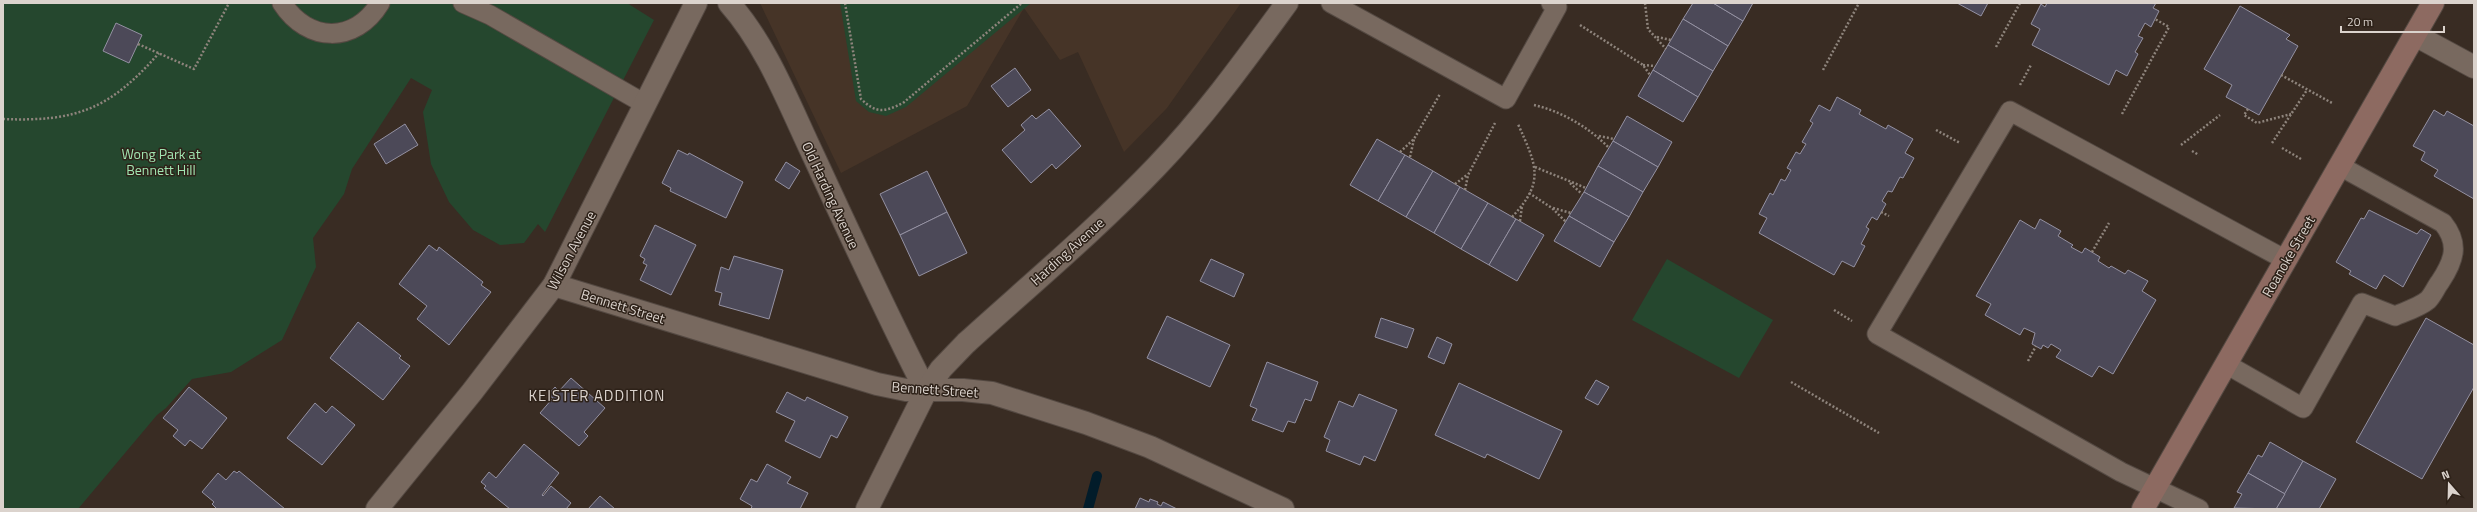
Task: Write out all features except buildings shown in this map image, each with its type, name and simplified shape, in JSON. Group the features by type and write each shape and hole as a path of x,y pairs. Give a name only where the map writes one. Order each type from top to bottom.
{"main road":[{"name":"Roanoke Street","path":"2143,509 2434,3"}],"street":[{"name":"Wilson Avenue","path":"377,509 472,392 554,285 696,3"},
{"name":"Old Harding Avenue","path":"729,3 738,13 771,66 890,322 926,391"},
{"name":"Harding Avenue","path":"867,509 926,391 941,369 966,343 1125,198 1158,165 1215,99 1287,3"},
{"path":"2415,35 2474,67"},
{"name":"Bennett Street","path":"554,285 877,384 906,390 963,390 992,393 1086,423 1150,446 1283,509"}],"lane":[{"path":"282,3 290,16 305,27 323,33 342,33 359,26 374,14 380,3"},
{"path":"462,3 490,15 645,104"},
{"path":"1331,3 1506,98 1557,7 1551,3"},
{"path":"2199,509 2154,489 2114,468 1877,334 2010,111 2286,260"},
{"path":"2226,364 2303,408 2362,303 2395,316 2428,300 2447,271 2454,257 2454,245 2450,231 2444,223 2340,166"}],"path":[{"path":"138,44 194,69 229,3"},
{"path":"845,3 861,98 871,108 886,111 903,103 1022,3"},
{"path":"1645,3 1648,29 1666,49"},
{"path":"1823,70 1859,3"},
{"path":"1996,47 2020,3"},
{"path":"2122,114 2169,27 2155,19"},
{"path":"1594,36 1643,65 1650,75"},
{"path":"1656,37 1671,40"},
{"path":"3,119 48,119 81,112 112,99 137,78 159,53"},
{"path":"1643,65 1655,66"},
{"path":"2019,88 2031,65"},
{"path":"2282,75 2332,103"},
{"path":"2272,143 2307,90"},
{"path":"1400,152 1414,139 1437,100"},
{"path":"1551,109 1598,136 1609,148"},
{"path":"2248,109 2244,115 2257,123 2291,114"},
{"path":"2181,145 2220,115"},
{"path":"1465,190 1468,175 1492,130"},
{"path":"1936,130 1965,146"},
{"path":"1598,136 1614,139"},
{"path":"1410,157 1414,139"},
{"path":"1512,217 1522,206 1536,177 1535,167 1526,142"},
{"path":"2282,148 2301,159"},
{"path":"2192,151 2199,155"},
{"path":"1535,167 1568,182 1586,188"},
{"path":"1455,184 1468,175"},
{"path":"1568,182 1582,194"},
{"path":"1529,193 1552,208 1566,222"},
{"path":"1520,221 1522,206"},
{"path":"1552,208 1571,212"},
{"path":"1881,212 1889,216"},
{"path":"2092,252 2109,223"},
{"path":"1834,310 1853,321"},
{"path":"2028,361 2036,346"},
{"path":"1792,382 1879,433"}],"shaded area":[{"path":"760,3 1241,3 1167,108 1124,152 1078,52 1060,60 1024,8 967,106 841,173"}],"green space":[{"name":"Wong Park at Bennett Hill","path":"3,3 627,3 654,20 545,232 538,224 524,243 500,245 473,230 449,202 431,164 423,112 432,90 411,78 352,169 344,194 313,238 316,267 282,340 231,372 192,379 166,408 157,415 78,509 3,509"},
{"path":"840,3 1031,3 906,107 886,116 869,112 856,101"},
{"path":"1667,259 1773,320 1739,378 1632,320"}],"waterway":[{"path":"1088,509 1097,476"}],"district":[{"name":"KEISTER ADDITION","path":"597,395"}]}
